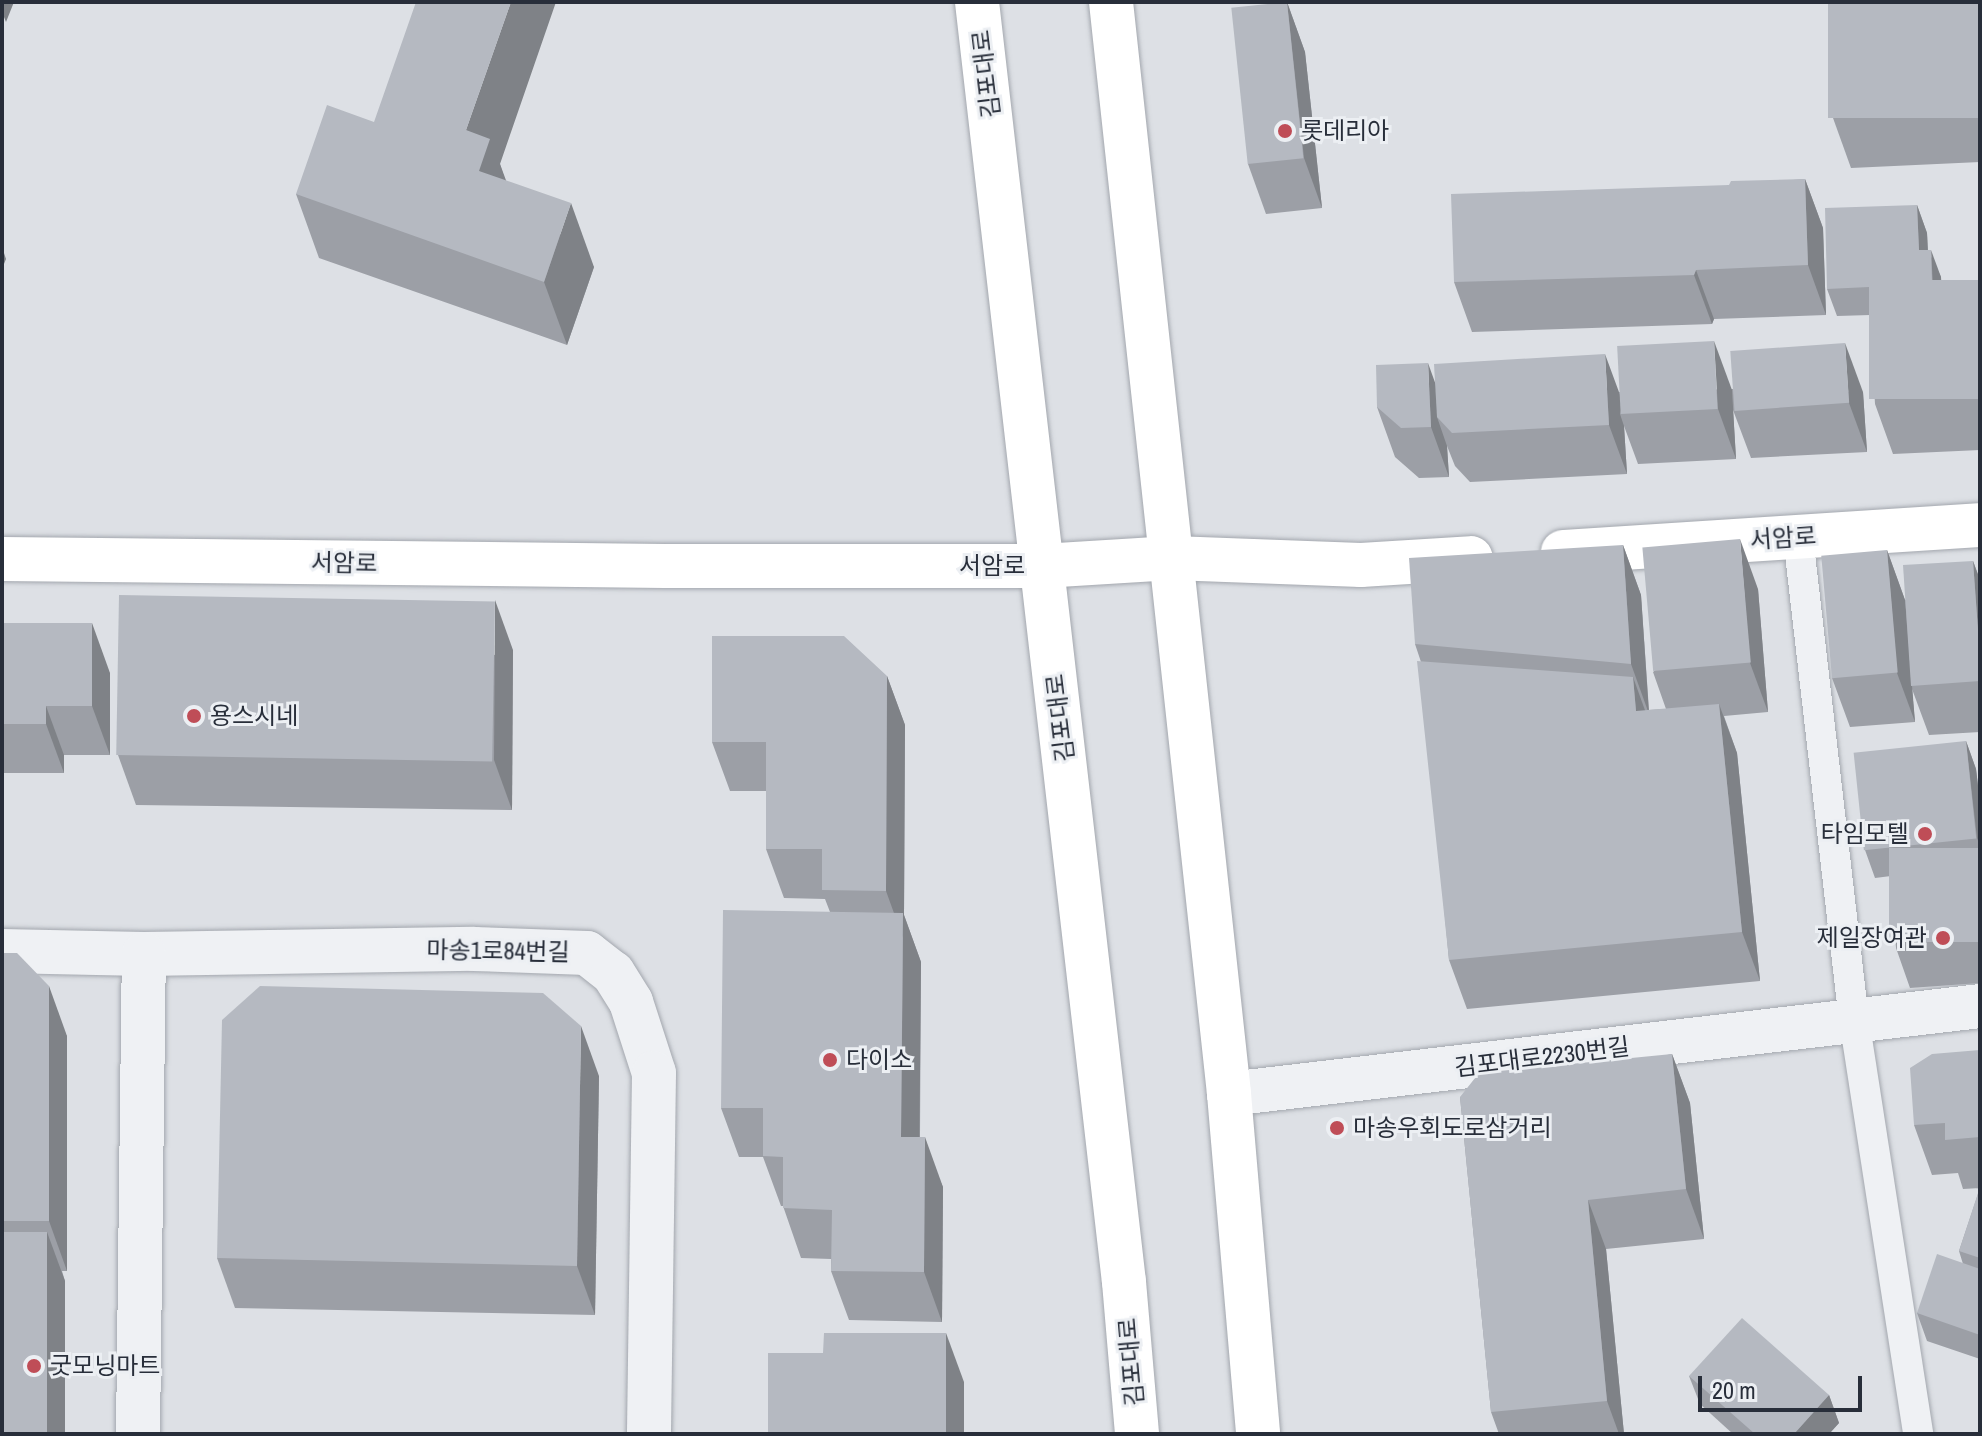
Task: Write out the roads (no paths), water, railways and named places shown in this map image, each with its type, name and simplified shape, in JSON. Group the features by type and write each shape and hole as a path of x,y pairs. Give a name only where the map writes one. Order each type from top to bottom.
{"main road":[{"name":"김포대로","path":"977,2 1124,1282 1137,1434"},
{"path":"1111,2 1229,1094 1258,1434"},
{"name":"서암로","path":"2,559 665,566 1042,566 1172,558 1361,565 1980,525"}],"street":[{"name":"마송1로84번길","path":"2,951 144,954 474,949 587,953 613,973 631,1002 654,1073 649,1434"},
{"path":"138,1434 144,954"},
{"name":"김포대로2230번길","path":"1229,1094 1980,1006"}],"lane":[{"path":"1798,537 1854,1019 1918,1434"}],"place":[{"name":"롯데리아","path":"1285,131"},
{"name":"용스시네","path":"194,716"},
{"name":"타임모텔","path":"1925,834"},
{"name":"제일장여관","path":"1943,938"},
{"name":"다이소","path":"830,1060"},
{"name":"마송우회도로삼거리","path":"1337,1128"},
{"name":"굿모닝마트","path":"34,1366"}]}
